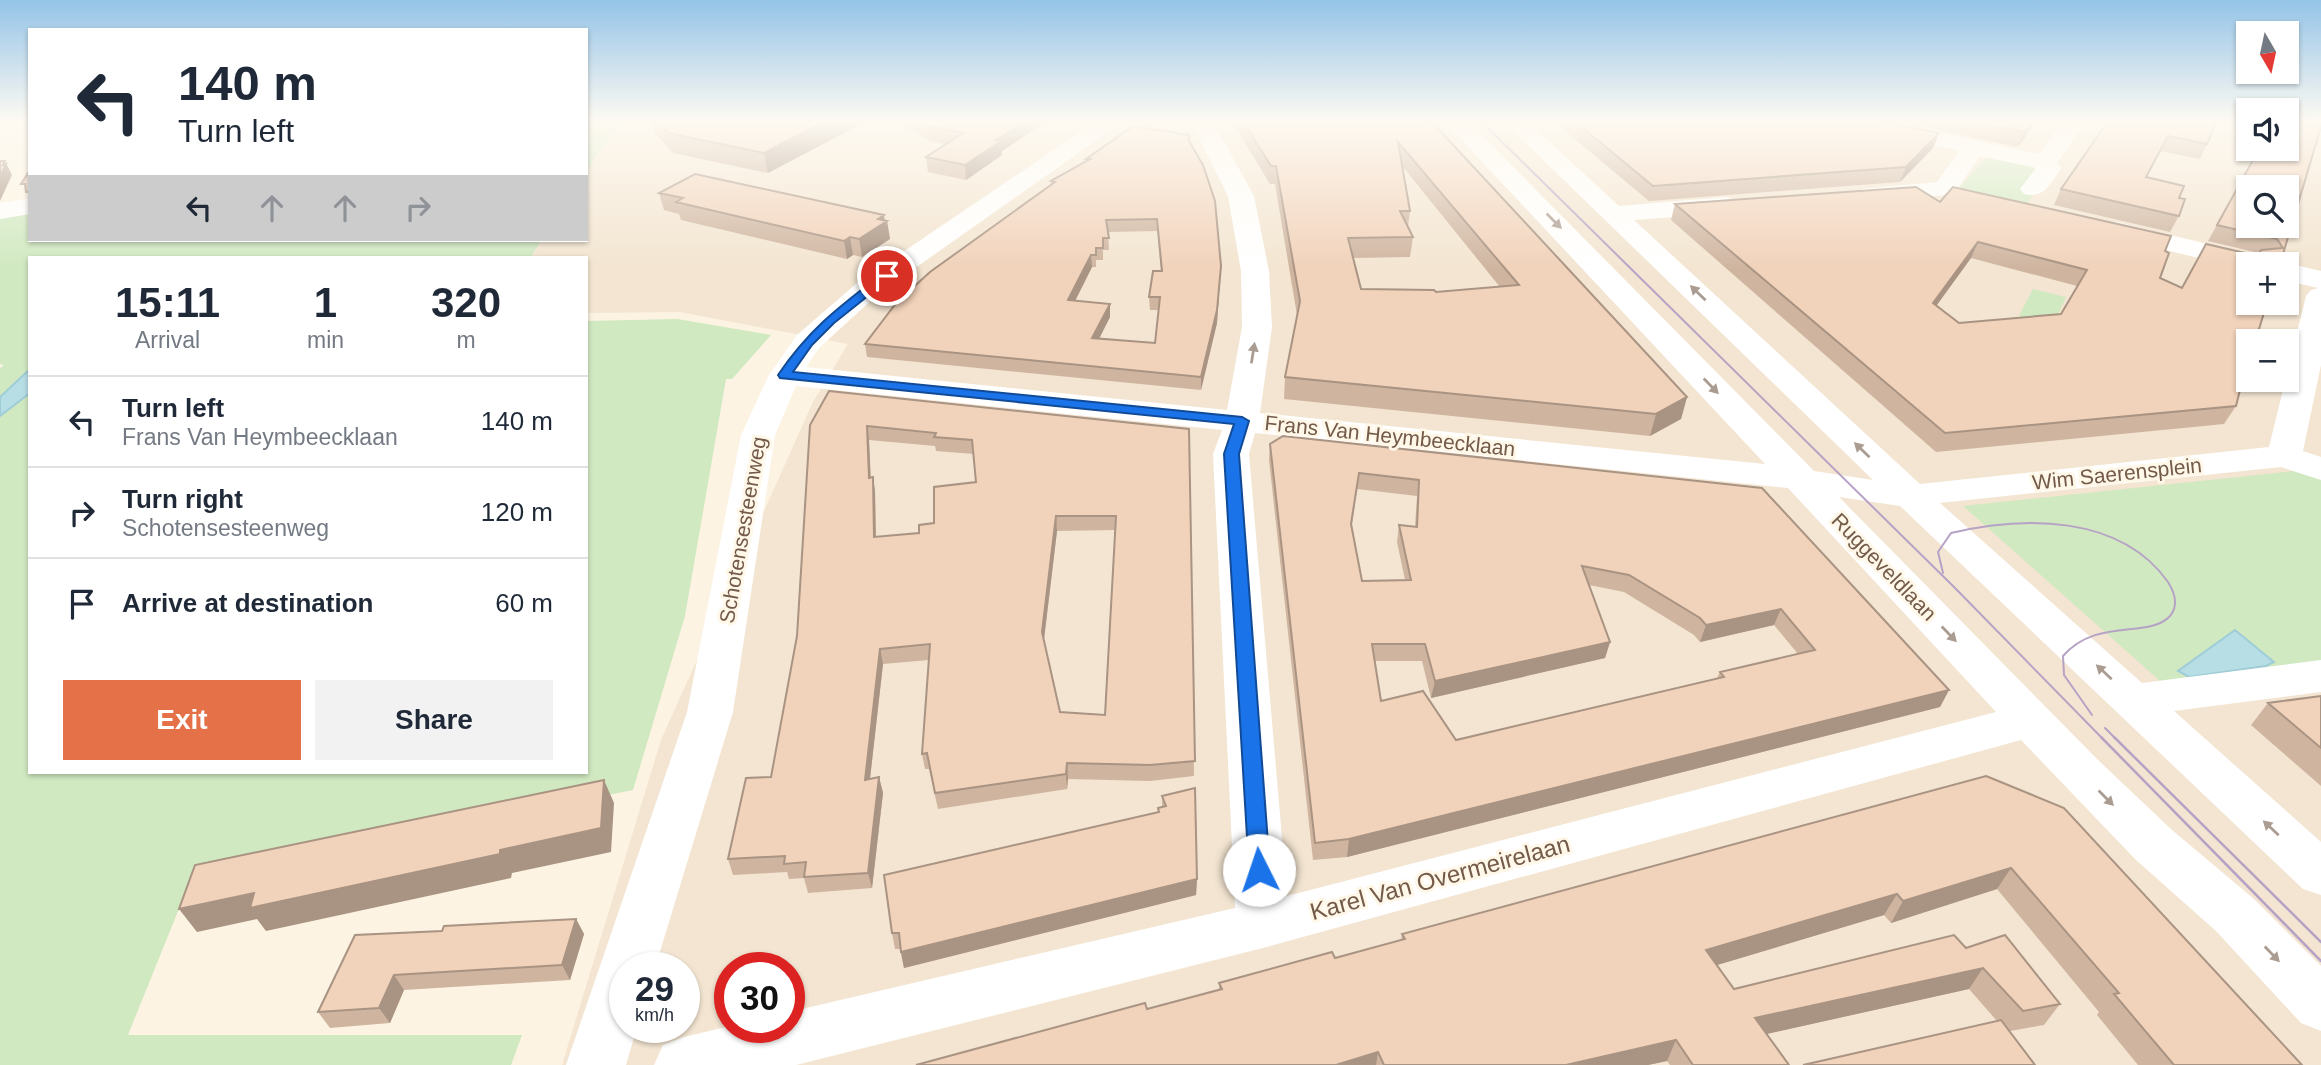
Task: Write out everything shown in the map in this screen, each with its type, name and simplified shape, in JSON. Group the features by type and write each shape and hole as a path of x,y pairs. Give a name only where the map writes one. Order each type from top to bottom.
{"street":[{"name":"Schotensesteenweg","path":"632,952 710,712 758,435 785,375 808,342 867,289 1041,170"},
{"path":"1227,170 1241,196 1255,271 1257,327 1242,421 1231,454 1263,925"},
{"name":"Ruggeveldlaan","path":"1502,170 2031,720 2135,826 2235,915 2321,1005"},
{"path":"1566,170 1912,497 2148,698 2321,874"},
{"path":"1846,196 1945,189 1958,170"},
{"path":"2037,204 2048,170"},
{"path":"1614,214 1751,203"},
{"path":"0,211 28,206"},
{"path":"2085,223 2236,259"},
{"path":"2299,275 2321,280"},
{"path":"2284,456 2321,296"},
{"name":"Frans Van Heymbeecklaan","path":"785,375 1800,479 1912,497"},
{"name":"Wim Saerensplein","path":"1912,497 2284,456 2321,469"},
{"path":"2148,698 2321,676"},
{"name":"Karel Van Overmeirelaan","path":"684,1065 1263,925 2031,720"},
{"path":"596,1065 609,1025"}],"shaded area":[{"path":"588,170 2321,170 2321,1065 562,1065 661,740 813,402 848,344 680,312 588,313 588,256 532,256 542,242 588,242"}],"green space":[{"path":"1976,170 2039,170 2035,192 2021,214 1956,192"},
{"path":"28,208 28,242 541,242 532,256 28,256 28,774 588,774 588,321 677,319 771,335 732,379 726,379 685,616 633,790 191,879 128,1035 522,1035 511,1065 0,1065 0,368 4,365 0,364 0,213"},
{"path":"2033,289 2066,297 2053,325 2019,316"},
{"path":"2313,469 2321,474 2321,666 2168,688 1963,506"}],"water":[{"path":"28,371 28,395 0,416 0,397"},
{"path":"2235,630 2274,662 2266,666 2189,677 2178,671"}],"building":[{"path":"1071,170 1205,170 1215,201 1221,266 1217,310 1201,377 865,344 897,302 930,272 1055,182 1051,181","holes":["1157,219 1162,271 1153,271 1149,297 1160,297 1155,343 1092,338 1110,304 1068,300 1091,255 1096,255 1096,248 1103,248 1103,238 1109,238 1106,220"]},
{"path":"1277,170 1403,170 1410,211 1400,211 1413,237 1348,238 1361,289 1436,292 1519,285 1421,170 1476,170 1687,397 1656,414 1285,377 1300,301"},
{"path":"1633,170 1870,170 1653,186"},
{"path":"2074,170 2150,170 2146,177 2184,186 2179,198 2185,199 2179,216 2061,189"},
{"path":"2248,170 2308,170 2299,201 2299,175 2245,175"},
{"path":"28,173 28,192 25,184 21,184"},
{"path":"695,174 884,215 878,219 887,221 859,239 850,237 844,241 676,202 683,198 659,193"},
{"path":"1916,187 1940,202 1953,187 2171,236 2165,251 2169,253 2160,278 2182,288 2206,244 2241,252 2236,252 2236,315 2263,315 2259,329 2236,329 2236,392 2240,392 2236,406 1945,433 1675,204","holes":["1978,242 2087,270 2061,314 1959,323 1933,303"]},
{"path":"2236,191 2236,229 2217,225"},
{"path":"2273,238 2288,238 2284,252 2260,252 2283,248 2277,239"},
{"path":"829,391 1189,429 1195,761 1150,765 1067,763 1066,774 935,793 927,753 922,754 930,644 880,649 865,780 879,777 868,873 804,877 806,862 784,864 785,856 728,859 746,778 771,777 797,636 810,425","holes":["867,426 936,433 934,437 972,440 976,482 934,487 934,523 919,525 919,533 874,537 873,477 869,478","1056,516 1116,516 1105,715 1060,712 1042,632"]},
{"path":"1283,436 1762,488 1949,690 1349,839 1315,843 1270,444","holes":["1359,473 1419,480 1417,527 1399,525 1411,580 1362,581 1351,524","1582,566 1629,575 1700,618 1706,625 1781,609 1815,650 1720,672 1724,677 1456,740 1423,691 1381,701 1372,644 1425,644 1435,681 1610,642"]},
{"path":"2321,696 2321,748 2268,703"},
{"path":"1986,776 2064,808 2302,1065 2174,1065 2114,994 2119,993 2011,868 1903,901 1897,894 1706,950 1734,989 1954,935 1966,948 2005,935 2060,1004 2023,1011 1983,968 1755,1018 1789,1065 1693,1065 1676,1040 1566,1065 1384,1065 1378,1052 1336,1065 916,1065 1145,1003 1147,1009 1222,989 1219,983 1332,952 1335,958 1405,939 1402,934"},
{"path":"604,780 601,828 500,850 500,854 250,908 254,893 179,909 195,865"},
{"path":"1195,788 1197,879 901,952 899,933 892,933 884,875 1159,812 1158,808 1166,806 1162,796"},
{"path":"576,919 562,965 394,975 379,1008 318,1012 355,935 442,931 444,926"},
{"path":"2001,1020 2035,1065 1803,1065"}],"tram line":[{"path":"1530,170 1955,588 2102,738"},
{"path":"1943,573 1938,552 1951,533 2008,524 2038,523 2097,532 2124,543 2148,560 2173,590 2175,603 2170,616 2161,623 2091,637 2076,644 2063,656 2064,675 2092,715"},
{"path":"2105,728 2114,737"},
{"path":"2101,737 2321,961"},
{"path":"2114,737 2321,942"}],"route":[{"path":"887,276 829,321 808,342 785,375 1242,421 1231,454 1259,870"}]}
